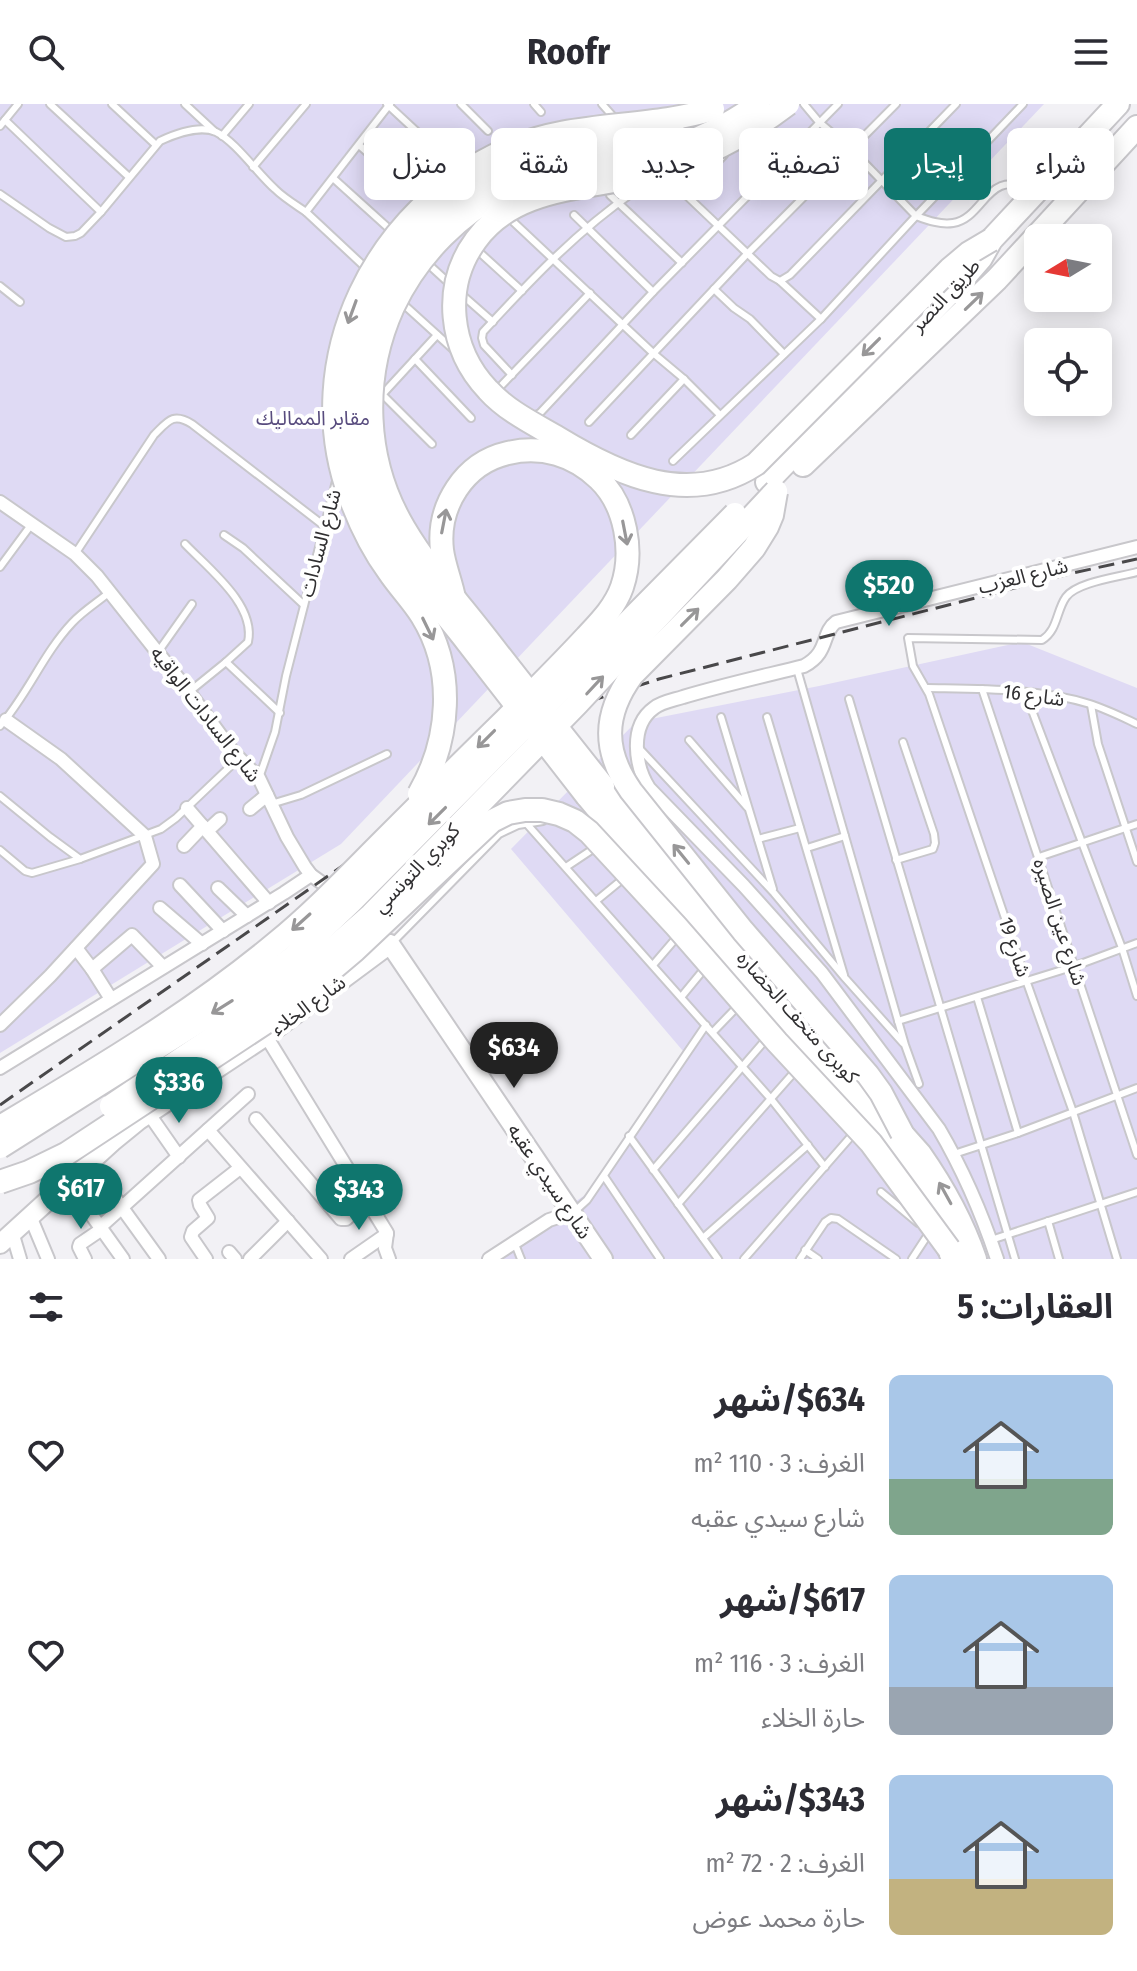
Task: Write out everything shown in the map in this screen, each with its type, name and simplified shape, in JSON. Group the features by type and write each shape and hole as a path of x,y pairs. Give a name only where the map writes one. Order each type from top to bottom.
{"highway":[{"path":"595,791 411,539 396,514 380,471 373,439 373,371 386,325 406,284 427,254 453,226 500,193 547,173 640,157 677,146 721,126 758,104"},
{"path":"788,104 753,130 714,151 648,173 538,196 490,223 462,264 454,304 460,346 489,392 515,413 582,453 637,478 669,484 699,484 728,478 756,464 950,269 991,240"},
{"name":"طريق النصر","path":"1096,128 1118,104"},
{"path":"595,791 421,583 389,538 368,490 356,442 356,369 369,321 387,279 415,241 461,196 503,172 556,153 673,131 718,107"},
{"path":"397,827 432,772 442,738 446,697 432,635 374,549 356,513 342,472 335,430 335,387 341,348 359,294 378,259 417,211 447,184 487,159 547,135 672,119 718,107"},
{"name":"طريق النصر","path":"772,486 997,279 1137,127"},
{"name":"طريق النصر","path":"772,486 961,281 981,258 991,240 1028,200"},
{"path":"0,1127 88,1074 245,969 302,921 565,659 606,615 616,601 625,578 627,541 622,518 602,481 577,462 547,451 506,453 470,472 456,489 443,521 442,550 454,598"},
{"path":"772,486 772,515 754,548 632,675 614,706 610,742 621,776 631,791 717,899 868,1075 902,1133"},
{"name":"كوبري التونسي","path":"0,1147 259,983 292,958 772,486"},
{"name":"كوبري التونسي","path":"0,1181 272,998 371,915 578,703 772,486"},
{"name":"كوبرى متحف الحضاره","path":"595,791 902,1133 939,1181 975,1259"},
{"name":"كوبرى متحف الحضاره","path":"595,791 719,954 887,1142 920,1185 940,1224 946,1251"},
{"path":"0,1181 29,1172 66,1154 283,1011 355,950 492,821 508,813 542,810 575,821 601,844 871,1143 946,1251"}],"street":[{"name":"شارع السادات الواقيه","path":"0,502 75,554 111,591 239,759 259,778 287,837 311,875 340,896 390,944"},
{"name":"شارع العزب","path":"797,668 817,657 830,626 836,622 1137,547"},
{"path":"797,668 721,686 654,707 643,723 637,745 639,771 649,788 744,886 822,973 939,1129 975,1199 997,1259"},
{"path":"0,1025 152,867 153,860 145,836 61,759 3,723"},
{"path":"250,809 269,800"},
{"path":"187,808 269,903"},
{"path":"184,846 220,819"},
{"path":"0,1068 311,875"},
{"path":"180,885 223,931"},
{"path":"218,888 247,916"},
{"path":"160,908 202,944"},
{"path":"92,969 132,935 163,967"},
{"name":"شارع الخلاء","path":"6,1238 112,1142 266,1036 390,944"},
{"name":"شارع سيدي عقبه","path":"390,944 603,1259"},
{"path":"76,948 111,999"},
{"path":"266,1036 387,1234 385,1248 389,1259"},
{"path":"85,1259 80,1244 248,1094"},
{"path":"149,1114 179,1157"},
{"path":"256,1119 341,1219 346,1219 367,1200"},
{"path":"208,1130 321,1259"},
{"path":"89,1162 159,1259"},
{"path":"206,1259 191,1237 193,1231 208,1218 199,1200 240,1168"},
{"path":"68,1182 120,1255 104,1259"},
{"path":"489,1259 549,1220 571,1213"},
{"path":"30,1216 48,1259"},
{"path":"250,1259 288,1221"},
{"path":"351,1259 387,1234"},
{"path":"6,1238 20,1259"}],"lane":[{"path":"18,104 2,123 101,212"},
{"path":"50,104 129,177"},
{"path":"112,104 156,145"},
{"path":"185,104 222,136 277,192 306,212 497,390 533,416 838,104"},
{"path":"222,136 249,104"},
{"path":"253,167 306,104"},
{"path":"461,104 488,131"},
{"path":"534,104 541,112"},
{"path":"602,104 622,128"},
{"path":"723,157 775,104"},
{"path":"804,104 826,128"},
{"path":"868,132 896,104"},
{"path":"780,281 790,275 956,104"},
{"path":"1010,104 1017,110"},
{"path":"673,461 821,319 1023,104"},
{"path":"306,212 389,105 720,415"},
{"path":"0,194 49,228 66,237 75,236 101,212 160,141 171,135 214,131"},
{"path":"359,145 522,291"},
{"path":"868,166 916,216 927,221 951,223 963,220 999,187 1007,184"},
{"path":"333,178 493,322"},
{"path":"610,195 682,263"},
{"path":"512,375 482,342 483,332 552,258 621,200"},
{"path":"690,200 821,319"},
{"path":"589,422 800,200"},
{"path":"574,215 653,292"},
{"path":"0,286 20,302"},
{"path":"714,289 750,319 784,354"},
{"path":"497,390 590,293"},
{"name":"شارع السادات","path":"259,778 280,713 286,676 323,525 343,458 382,394 437,335"},
{"path":"415,359 471,418"},
{"path":"631,435 684,379"},
{"path":"382,394 432,444"},
{"path":"75,554 154,435 174,418 192,424 323,525"},
{"path":"0,567 31,524"},
{"path":"224,535 243,548 304,605"},
{"path":"185,544 233,594 245,613 249,629 248,642 189,692"},
{"name":"شارع 19","path":"1117,1259 1073,1112 927,688 913,666 908,638 1042,640 1049,636 1063,601 1075,589 1137,572"},
{"path":"3,723 22,699 53,647 73,623 111,591"},
{"path":"158,652 192,604"},
{"path":"226,662 280,713"},
{"path":"797,668 905,1045 919,1084"},
{"name":"شارع 16","path":"927,688 1025,692 1091,705 1137,724"},
{"name":"شارع عين الصيره","path":"982,689 1137,1155"},
{"path":"1025,692 1122,948 1137,996"},
{"path":"849,699 1015,1259"},
{"path":"1091,705 1098,744 1137,862"},
{"path":"721,717 774,893"},
{"path":"767,717 845,978"},
{"path":"689,740 750,810"},
{"path":"896,860 928,852 935,843 903,742"},
{"path":"637,745 774,893 905,1045"},
{"path":"269,800 301,795 387,754"},
{"path":"0,850 25,871 32,873 145,836 161,829 187,808 239,759"},
{"path":"1,798 80,859"},
{"path":"390,944 499,834 525,822 548,821"},
{"path":"525,822 682,996 825,1167"},
{"path":"558,823 579,832 596,847 706,967 854,1133 897,1186 929,1233"},
{"path":"1039,857 1137,824"},
{"path":"758,839 800,828"},
{"path":"807,848 845,836"},
{"path":"566,867 596,847"},
{"path":"596,901 624,878"},
{"path":"653,965 678,937"},
{"path":"898,1021 1075,966 1137,943"},
{"path":"682,996 706,967"},
{"path":"977,997 1018,1133"},
{"path":"713,1032 740,1005"},
{"path":"571,1213 583,1206 706,1025"},
{"path":"653,1170 768,1037"},
{"path":"678,1204 797,1069"},
{"path":"954,1154 1137,1088"},
{"path":"744,1259 854,1133"},
{"path":"629,1136 718,1259"},
{"path":"703,1238 808,1145"},
{"path":"604,1176 660,1259"},
{"path":"881,1192 946,1251"},
{"path":"991,1240 1137,1192"},
{"path":"800,1259 831,1218 896,1259"},
{"path":"1048,1221 1059,1259"},
{"path":"912,1259 929,1233"},
{"path":"514,1244 521,1259"},
{"path":"805,1250 818,1259"}],"green space":[{"name":"مقابر المماليك","path":"0,104 1044,104 1021,128 1007,128 1007,143 991,160 991,128 884,128 884,200 953,200 341,844 0,1053"},
{"path":"1022,642 1137,688 1137,1259 490,1259 591,1191 683,1051 511,849 636,722"}],"railway":[{"path":"0,1105 358,855 482,736 659,679 1137,559"}]}
